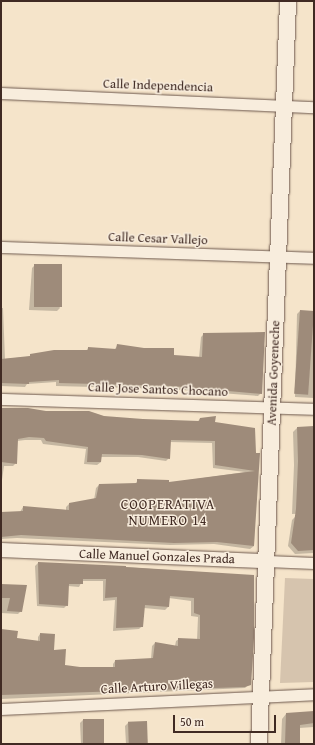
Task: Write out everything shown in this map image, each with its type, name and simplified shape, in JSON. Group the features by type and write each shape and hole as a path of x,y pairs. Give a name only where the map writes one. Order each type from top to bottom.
{"main road":[{"name":"Avenida Goyeneche","path":"259,744 288,1"}],"street":[{"name":"Calle Independencia","path":"1,93 314,107"},
{"name":"Calle Cesar Vallejo","path":"1,247 314,258"},
{"name":"Calle Jose Santos Chocano","path":"1,399 314,409"},
{"name":"Calle Manuel Gonzales Prada","path":"1,550 314,563"},
{"name":"Calle Arturo Villegas","path":"1,709 314,694"}],"shaded area":[{"path":"285,578 314,579 314,682 280,683"}],"building":[{"path":"34,264 62,264 62,307 34,307"},
{"path":"300,310 314,311 308,395 294,394"},
{"path":"265,332 262,394 172,386 59,383 59,380 29,382 29,384 1,383 1,359 30,356 30,354 54,350 88,350 88,347 116,349 117,344 144,348 174,348 174,355 202,357 203,333"},
{"path":"1,408 28,408 46,411 89,411 104,416 143,419 199,421 200,418 216,416 215,422 255,428 256,453 260,453 254,546 217,542 174,543 21,535 1,537 1,512 23,511 23,506 69,510 69,503 96,498 99,484 137,483 137,479 169,480 169,482 255,471 215,465 215,441 171,440 170,459 142,455 102,454 101,462 87,462 88,447 46,441 44,438 29,437 18,439 17,464 1,462"},
{"path":"314,426 314,550 298,551 291,543 296,509 298,461 297,427"},
{"path":"38,562 126,566 254,575 254,638 251,685 245,687 1,695 1,629 18,631 17,638 40,641 40,633 55,634 54,650 66,649 65,665 80,667 115,667 115,660 153,658 155,642 178,646 178,638 200,639 200,615 194,613 194,598 170,596 169,607 145,605 143,627 116,628 117,597 105,598 106,579 83,579 83,584 69,584 68,606 39,604"},
{"path":"1,584 27,585 22,612 7,611 10,598 1,598"},
{"path":"314,711 314,723 300,725 300,744 285,744 286,713"},
{"path":"83,719 104,719 104,744 83,744"},
{"path":"147,721 148,744 129,744 128,722"}],"district":[{"name":"COOPERATIVA NUMERO 14","path":"168,512"}]}
